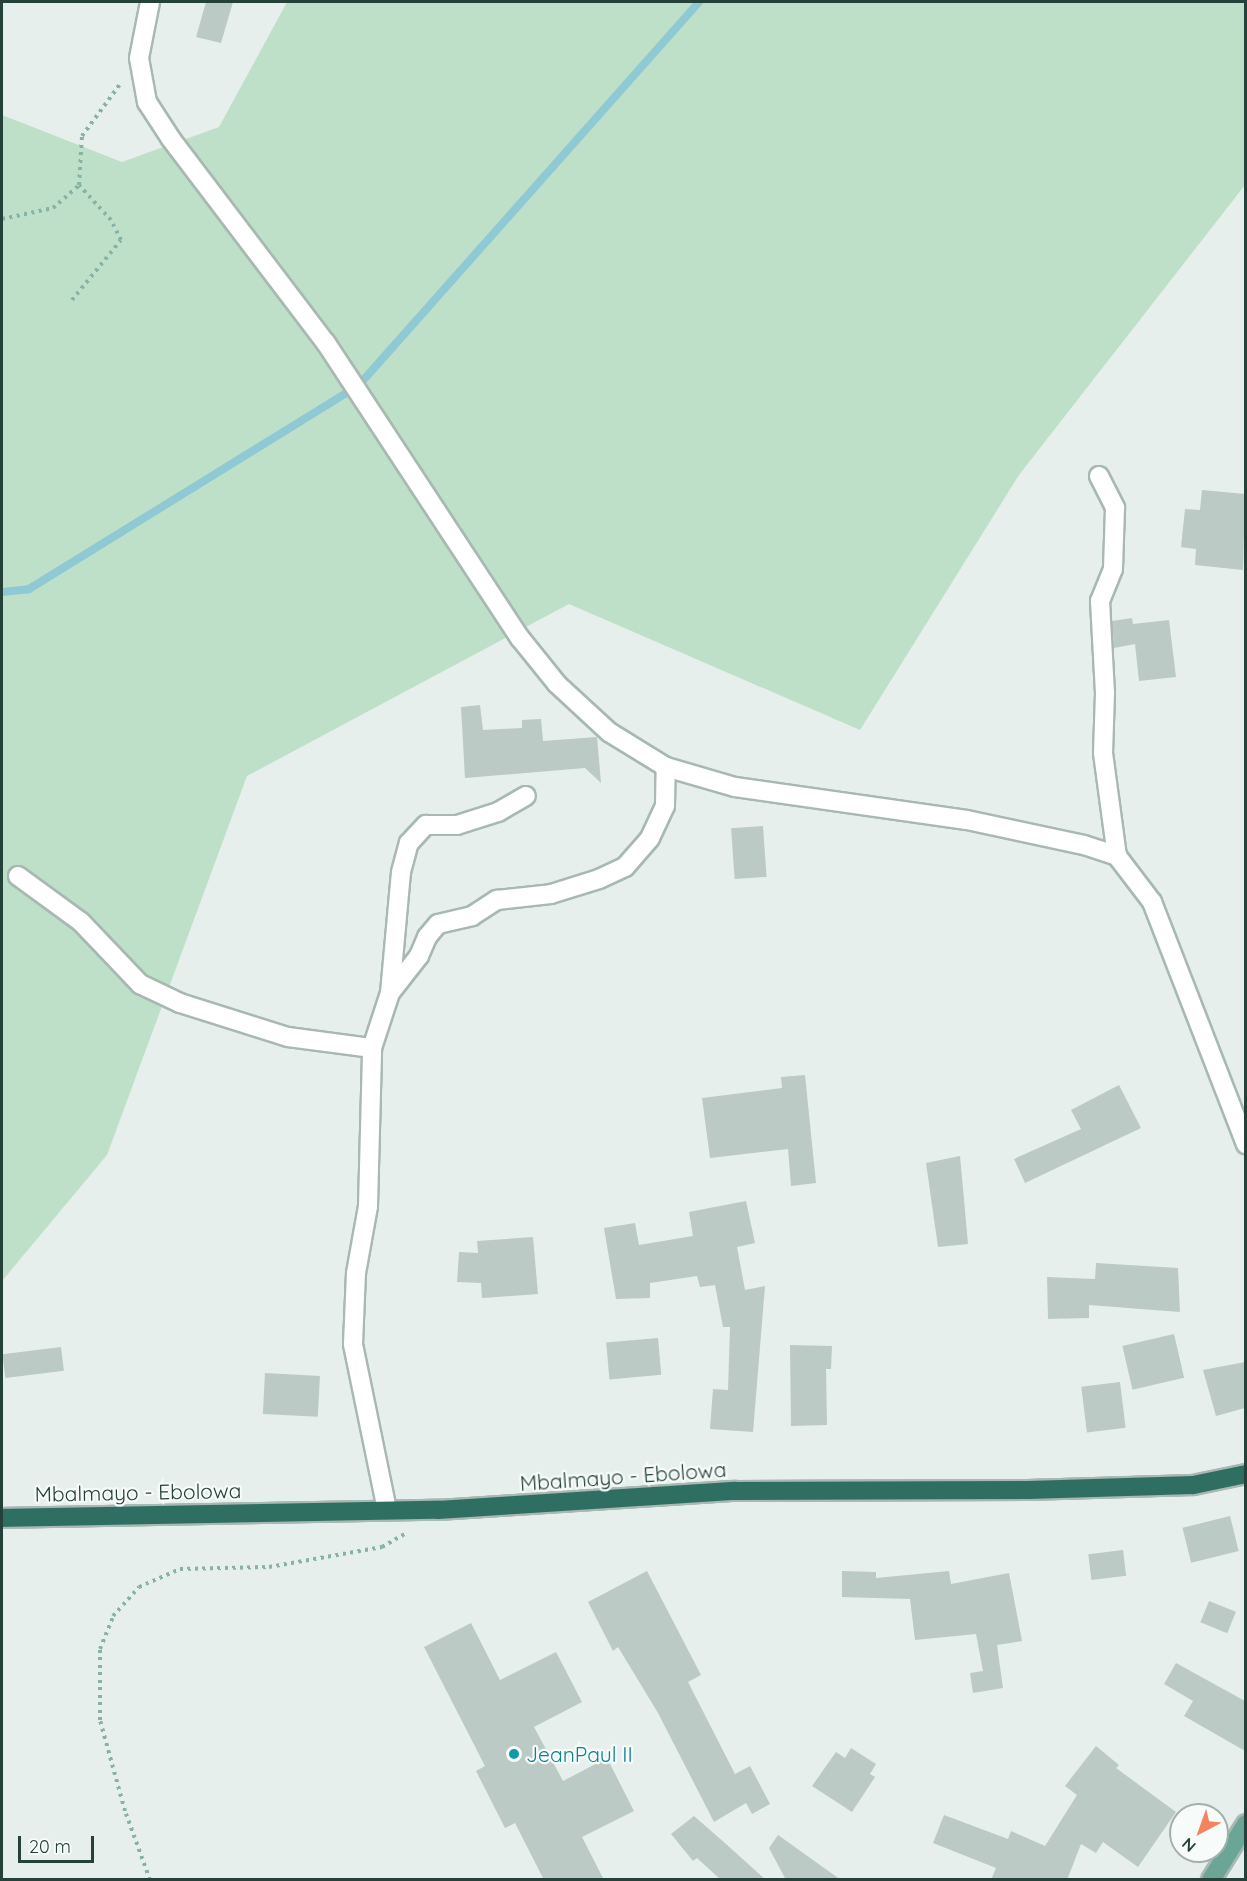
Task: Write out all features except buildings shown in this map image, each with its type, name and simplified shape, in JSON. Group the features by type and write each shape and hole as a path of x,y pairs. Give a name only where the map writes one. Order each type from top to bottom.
{"highway":[{"name":"Mbalmayo - Ebolowa","path":"2,1518 438,1510 735,1491 1028,1490 1193,1485 1245,1474"}],"main road":[{"path":"1211,1880 1245,1824"}],"street":[{"path":"150,2 139,58 147,102 165,130 326,343 520,638 557,684 609,732 666,767 735,787 967,820 1084,845 1118,856"},
{"path":"1099,476 1115,508 1113,569 1100,601 1105,693 1103,753 1118,856 1152,902 1245,1144"},
{"path":"390,993 419,956 427,937 438,924 472,916 497,900 551,894 599,879 625,867 650,838 665,806 666,767"},
{"path":"387,1510 353,1344 356,1273 368,1206 372,1048 390,993 401,872 409,843 426,825 457,825 498,812 526,796"},
{"path":"18,876 81,922 140,984 180,1003 231,1022 288,1037 372,1048"}],"path":[{"path":"2,219 54,208 79,185 82,136 139,58"},
{"path":"72,300 121,240 111,220 79,185"},
{"path":"150,1880 125,1810 100,1720 100,1649 113,1616 139,1587 180,1569 269,1567 381,1547 408,1532"}],"green space":[{"path":"287,2 1245,2 1245,185 1019,475 860,730 569,604 247,776 107,1155 2,1281 2,115 122,162 219,127"}],"waterway":[{"path":"2,592 29,589 359,385 699,2"}],"place":[{"name":"JeanPaul II","path":"514,1754"}]}
